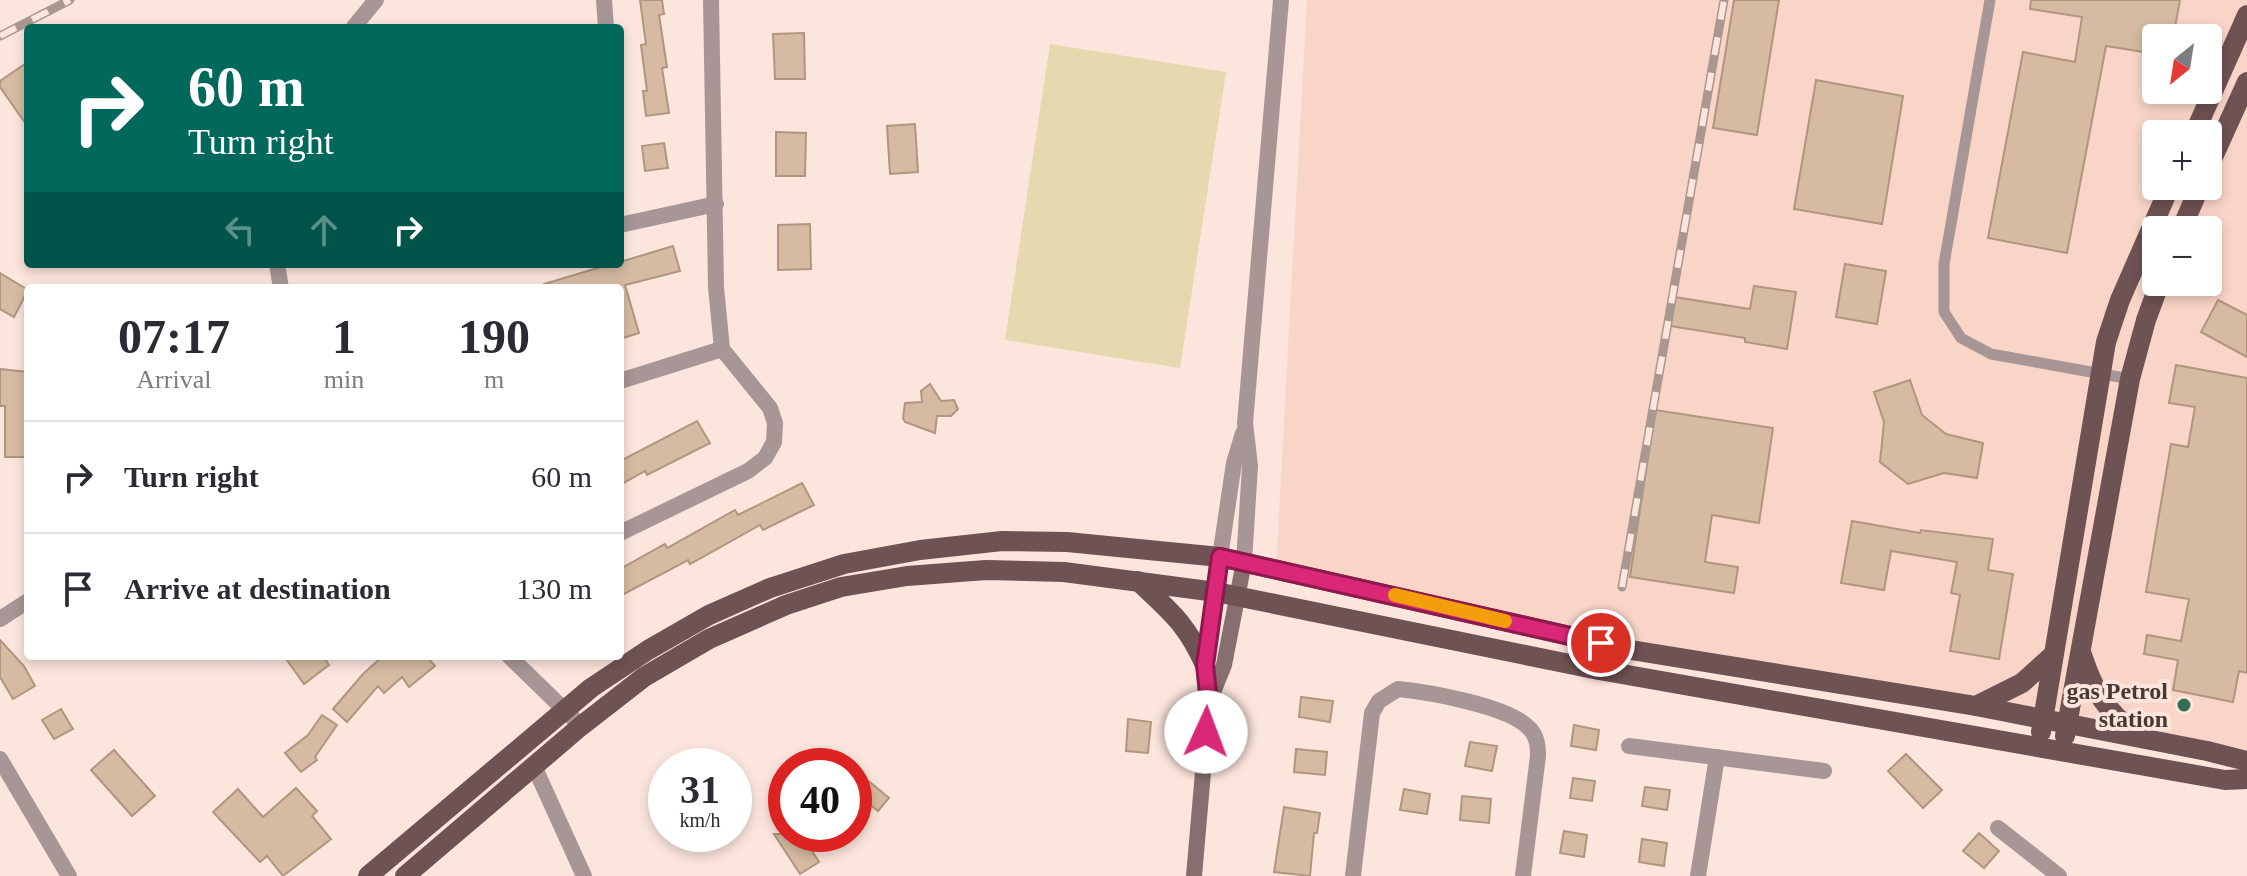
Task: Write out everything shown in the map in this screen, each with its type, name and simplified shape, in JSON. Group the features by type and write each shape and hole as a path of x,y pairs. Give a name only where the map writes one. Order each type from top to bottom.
{"main road":[{"path":"2200,120 2247,15"},
{"path":"2222,136 2247,82"},
{"path":"2206,106 2230,117"},
{"path":"2038,749 2106,342 2120,300 2142,265"},
{"path":"2063,753 2130,379 2155,296"},
{"path":"2091,431 2120,437"},
{"path":"368,876 591,688 709,615 770,588 844,564 920,550 1002,541 1067,542 1220,557 1631,650 1976,706 2247,761"},
{"path":"405,876 581,726 644,677 709,639 786,605 841,587 907,576 986,570 1064,572 1216,592 1599,670 2038,749 2225,780 2247,779"},
{"path":"1138,581 1191,633 1205,665"},
{"path":"2081,651 2098,697 2113,715 2140,737"},
{"path":"1976,706 2022,683 2052,656"}],"street":[{"path":"356,24 376,0"},
{"path":"604,0 606,24"},
{"path":"624,531 748,471 765,458 774,442 775,423 770,408 722,349 716,287 711,0"},
{"path":"1194,876 1209,703 1205,665 1234,463 1245,423 1281,0"},
{"path":"624,224 716,204"},
{"path":"624,380 722,349"},
{"path":"1209,703 1219,681 1244,562 1250,466 1245,423"},
{"path":"0,619 24,604"},
{"path":"513,660 581,726"},
{"path":"1353,876 1372,713 1379,701 1398,689 1493,709 1529,728 1538,743 1538,756 1523,876"},
{"path":"1629,746 1824,771"},
{"path":"1698,876 1717,757"},
{"path":"0,759 69,876"},
{"path":"534,766 584,876"},
{"path":"1998,828 2059,876"}],"lane":[{"path":"1990,0 1944,264 1944,312 1961,338 1991,354 2130,379"}],"shaded area":[{"path":"1307,0 2247,0 2247,761 1630,650 1276,568"},
{"path":"1050,44 1226,72 1180,368 1005,340"}],"building":[{"path":"640,0 662,0 664,14 659,15 667,67 662,68 669,113 646,116 643,91 647,91 641,45 646,44"},
{"path":"1734,0 1779,0 1757,135 1713,128"},
{"path":"2031,0 2180,0 2176,24 2142,24 2142,52 2106,46 2067,253 1988,238 2023,52 2075,62 2082,17 2030,9"},
{"path":"804,33 805,79 775,79 773,34"},
{"path":"24,65 24,121 0,87 0,81"},
{"path":"1816,80 1903,96 1882,224 1794,209"},
{"path":"915,124 918,172 890,174 887,126"},
{"path":"776,132 806,133 805,176 776,176"},
{"path":"664,143 668,168 645,171 642,146"},
{"path":"810,224 811,269 778,270 778,225"},
{"path":"673,246 680,271 625,285 639,333 624,338 624,284 544,284 598,268 624,268 624,261"},
{"path":"1845,264 1886,271 1877,324 1836,317"},
{"path":"0,273 24,288 24,298 14,317 0,309"},
{"path":"1754,286 1796,292 1787,349 1745,342 1745,338 1670,326 1674,297 1750,309"},
{"path":"2218,300 2247,315 2247,357 2201,332"},
{"path":"2176,365 2247,378 2247,673 2239,671 2233,702 2173,690 2178,660 2144,654 2147,635 2181,641 2189,599 2146,592 2171,444 2188,447 2195,407 2169,403"},
{"path":"0,369 24,372 24,457 5,457 5,406 0,406"},
{"path":"1910,380 1922,415 1946,434 1983,443 1977,478 1944,473 1908,484 1880,462 1884,422 1874,392"},
{"path":"930,384 941,401 954,400 958,409 951,416 937,416 935,433 905,422 903,418 905,403 922,402 921,391"},
{"path":"1655,410 1773,428 1759,523 1712,515 1705,562 1738,567 1734,593 1630,577"},
{"path":"697,421 710,443 647,475 645,471 624,483 624,459"},
{"path":"802,483 814,505 763,530 760,525 690,564 688,560 624,594 624,567 665,544 667,548 735,510 738,515"},
{"path":"1852,521 1920,533 1921,530 1993,539 1988,570 2013,574 1999,659 1950,651 1960,595 1951,593 1957,562 1891,551 1884,590 1841,583"},
{"path":"0,640 24,666 35,686 13,699 0,677"},
{"path":"287,660 326,660 329,665 304,684"},
{"path":"379,660 430,660 435,666 409,687 402,677 384,693 378,686 347,722 333,709"},
{"path":"1301,697 1333,701 1330,722 1299,717"},
{"path":"61,709 73,729 54,739 42,720"},
{"path":"322,715 337,725 315,757 317,760 301,772 285,753 308,735"},
{"path":"1128,719 1151,722 1148,753 1126,751"},
{"path":"1574,725 1599,730 1596,750 1571,746"},
{"path":"1470,742 1497,746 1492,771 1465,766"},
{"path":"1296,749 1327,752 1325,775 1294,772"},
{"path":"114,750 155,796 132,816 91,770"},
{"path":"1906,754 1942,790 1923,808 1888,771"},
{"path":"1573,778 1595,781 1592,801 1570,798"},
{"path":"872,784 889,798 878,811 872,806"},
{"path":"1645,787 1670,790 1667,810 1642,806"},
{"path":"296,788 317,811 312,816 331,839 283,876 267,856 260,862 213,812 238,789 263,817"},
{"path":"1404,789 1430,794 1427,814 1400,810"},
{"path":"1462,796 1491,799 1489,823 1460,820"},
{"path":"1284,807 1320,813 1317,833 1314,833 1310,876 1274,872"},
{"path":"1564,831 1587,835 1584,857 1560,853"},
{"path":"1979,833 1999,851 1984,868 1963,851"},
{"path":"1642,839 1667,843 1664,866 1639,862"},
{"path":"786,852 813,852 819,862 800,874"}],"railway":[{"path":"0,36 70,0"},
{"path":"1622,587 1724,0"}],"slow traffic":[{"path":"1395,595 1505,621"}],"place":[{"name":"gas Petrol station","path":"2184,705"}],"route":[{"path":"1206,732 1209,703 1205,665 1220,557 1601,643"}]}
